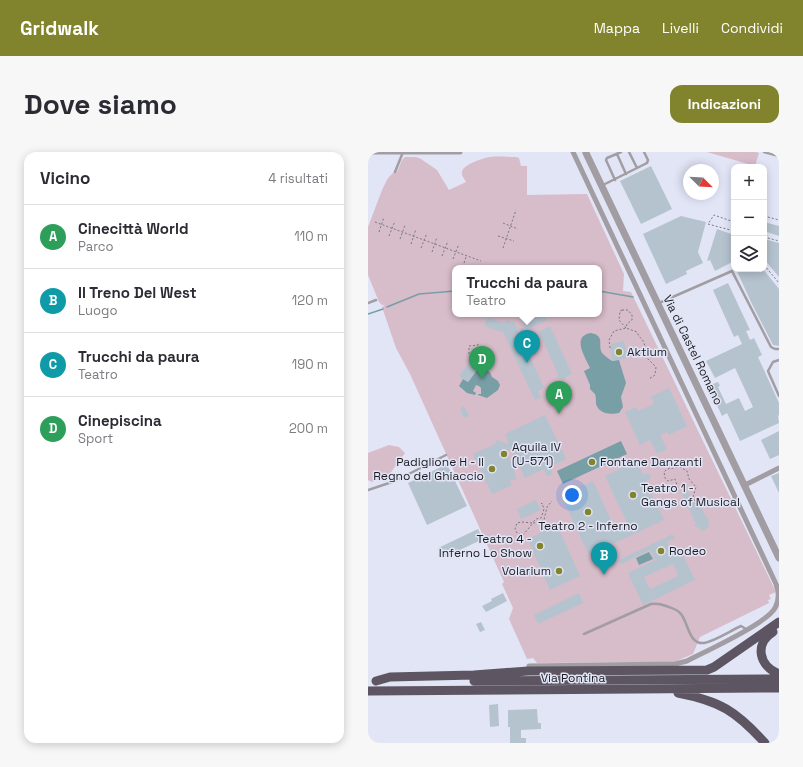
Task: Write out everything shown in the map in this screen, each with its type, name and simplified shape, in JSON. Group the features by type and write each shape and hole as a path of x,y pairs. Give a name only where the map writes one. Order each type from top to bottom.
{"highway":[{"path":"372,681 390,677 474,676 528,671 707,670 714,667 779,622"},
{"path":"779,628 766,638 762,644 761,651 766,665 779,674"},
{"name":"Via Pontina","path":"372,681 779,679"},
{"name":"Via Pontina","path":"368,691 779,688"},
{"path":"657,689 701,698 716,703 743,720 765,743"}],"street":[{"path":"368,152 460,152"},
{"path":"528,671 529,666 675,664 687,661 763,620 774,610 779,597 778,584 573,152"},
{"name":"Via di Castel Romano","path":"584,152 602,186 779,558"},
{"path":"745,485 779,468"},
{"path":"747,629 757,637"}],"lane":[{"path":"395,172 403,152"},
{"path":"616,180 606,160 607,158 621,152"},
{"path":"628,152 637,168"},
{"path":"602,186 648,163 644,152"},
{"path":"764,152 779,156"},
{"path":"617,154 626,174"},
{"path":"658,303 732,271 771,347 779,350"},
{"path":"368,303 376,300"},
{"path":"779,360 773,362 768,371 779,396"},
{"path":"368,490 395,481 446,455"},
{"path":"584,634 651,604 657,603 677,610 681,613 694,640 700,643 709,641 741,626 747,629"}],"path":[{"path":"503,248 516,210"},
{"path":"731,221 714,215 708,224 731,230"},
{"path":"379,232 384,217"},
{"path":"767,217 779,220"},
{"path":"389,236 395,221"},
{"path":"375,222 481,261"},
{"path":"503,223 518,229"},
{"path":"400,239 405,225"},
{"path":"410,244 416,229"},
{"path":"421,248 427,233"},
{"path":"498,236 514,241"},
{"path":"432,252 437,237"},
{"path":"767,238 779,241"},
{"path":"442,256 448,241"},
{"path":"453,259 458,244"},
{"path":"464,263 466,256"},
{"path":"767,269 779,283"},
{"path":"626,328 627,324 632,320 632,315 628,310 622,310 620,311 619,320 626,328 637,332 645,344 646,357 656,367 656,375 649,379"},
{"path":"610,348 609,340 611,334 617,330 626,328"},
{"path":"469,354 469,346 478,344"},
{"path":"678,488 675,479 668,481 664,476 666,470 680,467 687,471 689,479 696,487 693,497 698,510"},
{"path":"541,504 542,503 544,509 541,518 536,519 532,523 517,523 515,529 517,533 523,535 533,523 544,520 547,507 552,501"}],"shaded area":[{"path":"707,152 759,153 756,164 748,164"},
{"path":"405,157 416,157 437,170 449,190 466,182 462,175 462,171 473,162 490,157 516,157 519,158 521,166 527,166 527,195 587,194 624,274 623,291 631,292 776,592 769,595 771,599 768,600 769,603 700,637 693,654 674,662 537,663 533,658 527,659 509,619 513,608 502,584 504,582 410,374 396,348 382,307 385,305 382,305 379,302 368,275 368,227 388,178 394,172 397,172 402,160"},
{"path":"591,333 596,334 600,339 602,353 612,361 619,360 626,383 621,397 623,407 619,413 609,414 602,412 596,404 595,394 590,389 590,385 584,371 590,368 581,348 581,342 585,335"},
{"path":"479,361 484,363 485,369 490,372 492,377 498,381 500,385 498,390 487,398 478,395 481,394 481,388 479,386 476,385 473,391 476,393 475,395 467,393 459,386 463,379 468,382 477,370 473,366"},
{"name":"Fontane Danzanti","path":"621,441 627,454 563,484 557,471"},
{"path":"389,445 399,447 405,453 389,475 372,482 368,480 368,453"},
{"path":"649,552 653,559 639,565 636,558"}],"building":[{"path":"651,166 672,209 641,224 620,181"},
{"path":"681,216 706,222 698,252 703,263 686,271 687,274 666,284 643,234"},
{"path":"767,223 779,226 779,236 767,232"},
{"path":"717,229 731,234 731,263 715,271 710,260 707,261"},
{"path":"767,240 779,243 779,277 767,263"},
{"path":"737,272 765,272 779,289 779,346 773,345"},
{"path":"728,283 750,330 746,331 750,340 754,338 762,355 758,357 779,403 779,423 740,441 727,413 722,416 708,386 718,382 720,386 718,387 726,404 739,398 745,411 753,407 735,368 715,378 706,361 742,344 738,335 734,337 713,290"},
{"path":"488,317 503,323 509,320 510,323 514,321 519,333 514,335 519,347 524,344 544,388 538,391 541,398 535,400 503,332 484,325"},
{"path":"527,317 529,321 539,317 546,317 547,320 526,330 521,318"},
{"path":"550,326 572,374 566,377 564,381 557,378 558,374 539,332"},
{"name":"Aktium","path":"624,341 628,358 612,361 610,349 611,344"},
{"path":"469,363 477,370 468,382 459,376"},
{"path":"669,388 687,426 669,435 667,432 660,435 667,449 657,454 650,440 640,445 625,412 636,407 638,411 654,404 651,397"},
{"path":"463,406 469,415 465,418 460,410"},
{"path":"545,415 566,459 550,467 552,472 549,476 546,475 544,469 525,478 512,449 507,451 517,480 510,480 512,485 492,494 473,454 495,444 497,440 509,444 505,434"},
{"path":"779,431 779,455 770,459 761,440"},
{"path":"637,461 643,475 647,473 651,475 650,479 646,482 664,520 589,555 561,496 593,481 616,531 628,525 605,476"},
{"path":"659,461 662,464 659,467 656,464"},
{"path":"447,464 467,506 427,525 408,483"},
{"path":"779,473 779,493 771,476"},
{"path":"669,485 672,488 669,491 666,488"},
{"path":"688,491 696,507 700,505 707,519 709,518 708,528 703,531 694,525 696,524 682,494"},
{"path":"536,500 541,510 521,519 517,509"},
{"path":"557,525 580,576 550,590 528,539"},
{"path":"478,529 483,539 443,558 438,548"},
{"path":"673,535 675,538 667,542 672,552 680,549 695,580 643,605 628,573 655,560 650,550 621,564 619,560","holes":["673,564 678,576 650,589 644,577"]},
{"path":"503,593 507,601 486,612 482,606 492,601 491,599"},
{"path":"579,593 583,603 538,624 534,615"},
{"path":"481,622 485,630 480,632 476,624"},
{"path":"498,704 499,726 490,727 489,705"},
{"path":"537,709 538,723 541,723 541,729 521,730 521,738 526,738 526,743 510,743 508,710"}],"waterway":[{"path":"387,307 419,294 452,291"},
{"path":"602,292 633,297"},
{"path":"368,314 383,309"}],"place":[{"name":"Aktium","path":"619,352"},
{"name":"Trucchi da paura","path":"527,363"},
{"name":"Cinepiscina","path":"482,379"},
{"name":"Cinecittà World","path":"559,414"},
{"name":"Aquila IV (U-571)","path":"504,454"},
{"name":"Fontane Danzanti","path":"592,462"},
{"name":"Padiglione H - Il Regno del Ghiaccio","path":"492,469"},
{"name":"Teatro 1 - Gangs of Musical","path":"633,495"},
{"name":"Teatro 2 - Inferno","path":"588,512"},
{"name":"Teatro 4 - Inferno Lo Show","path":"540,546"},
{"name":"Rodeo","path":"661,551"},
{"name":"Volarium","path":"559,571"},
{"name":"Il Treno Del West","path":"604,575"}]}
